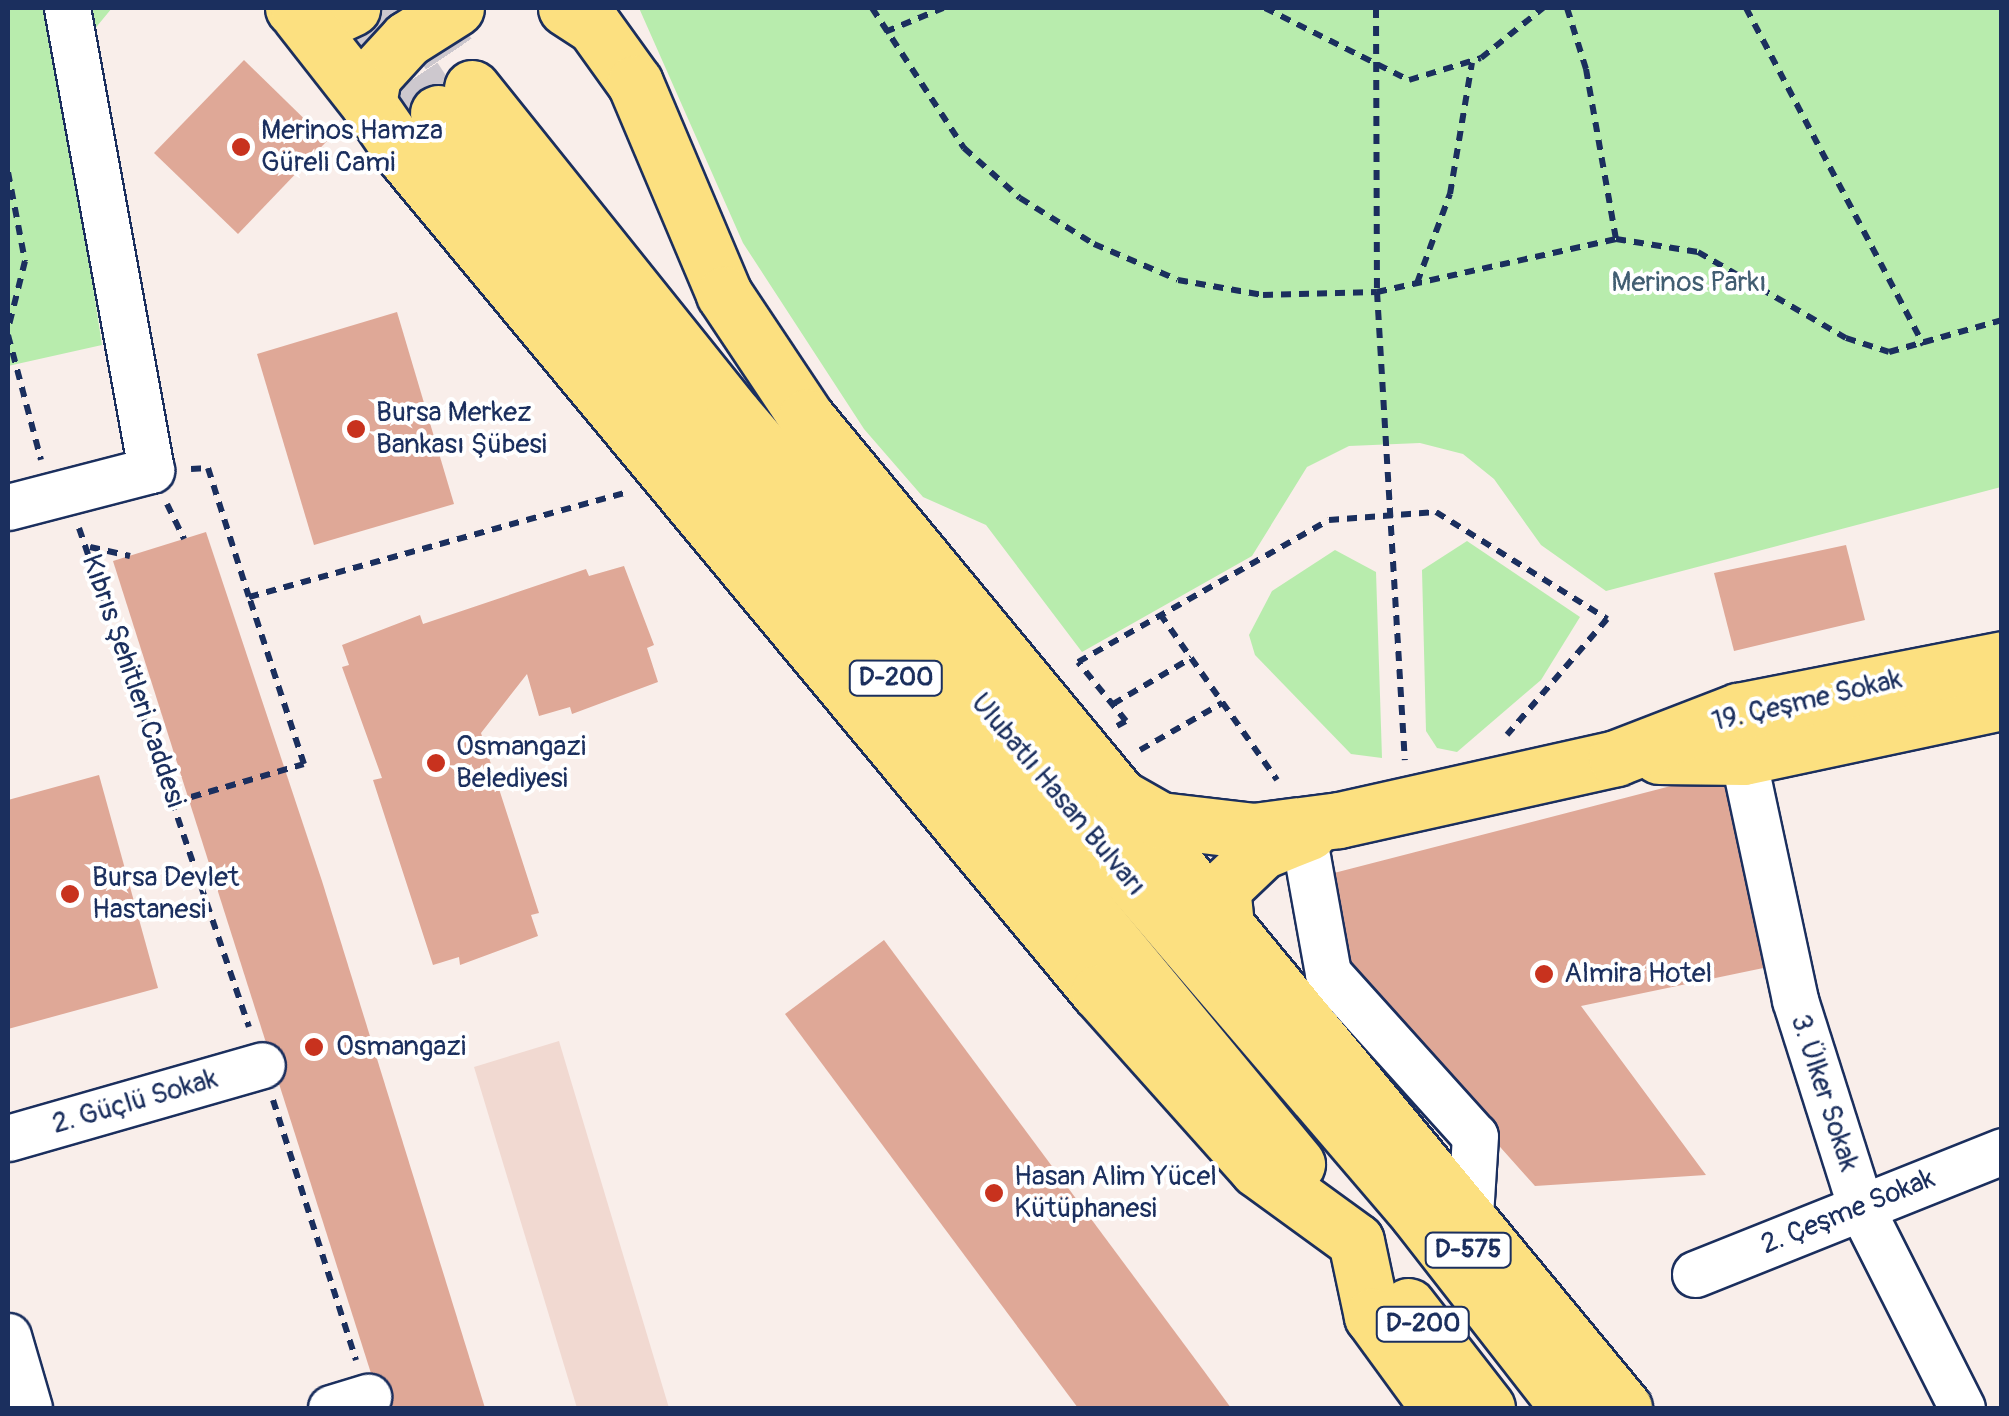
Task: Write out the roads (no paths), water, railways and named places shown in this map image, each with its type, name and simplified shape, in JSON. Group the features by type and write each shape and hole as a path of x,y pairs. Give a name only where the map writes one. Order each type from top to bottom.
{"main road":[{"path":"368,102 373,76 407,39 456,8"},
{"path":"566,8 594,26 635,84"},
{"path":"598,8 635,84 716,280 806,418 1112,792 1470,1216 1604,1406"},
{"path":"315,10 368,102 455,223 670,480 1257,1169 1356,1241 1372,1316 1439,1408"},
{"name":"Ulubatlı Hasan Bulvarı","path":"1318,1099 722,400 455,100 573,290 1204,1046 1487,1408"},
{"name":"19. Çeşme Sokak","path":"1321,827 1616,758 1738,712 2002,660"},
{"name":"19. Çeşme Sokak","path":"1616,758 1744,756 2002,702"},
{"path":"1112,792 1160,820 1254,832 1321,827"},
{"path":"1226,925 1222,889 1262,851 1321,827"},
{"name":"D-575","path":"1318,1099 1604,1406"}],"street":[{"path":"8,507 151,470 67,8"},
{"name":"3. Ülker Sokak","path":"1744,756 1795,1000 1860,1208 1962,1408"},
{"path":"1321,827 1328,973 1475,1136 1470,1216"},
{"name":"2. Güçlü Sokak","path":"8,1138 262,1065"},
{"name":"2. Çeşme Sokak","path":"1695,1274 2002,1150"},
{"path":"8,1336 29,1408"}],"tunnel":[{"path":"369,8 438,113"},
{"path":"418,8 472,88"}],"place":[{"name":"Merinos Hamza Güreli Cami","path":"241,147"},
{"name":"Bursa Merkez Bankası Şübesi","path":"356,429"},
{"name":"Osmangazi Belediyesi","path":"436,763"},
{"name":"Bursa Devlet Hastanesi","path":"70,894"},
{"name":"Almira Hotel","path":"1544,974"},
{"name":"Osmangazi","path":"314,1047"},
{"name":"Hasan Alim Yücel Kütüphanesi","path":"994,1193"}],"park label":[{"name":"Merinos Parkı","path":"1689,283"}]}
